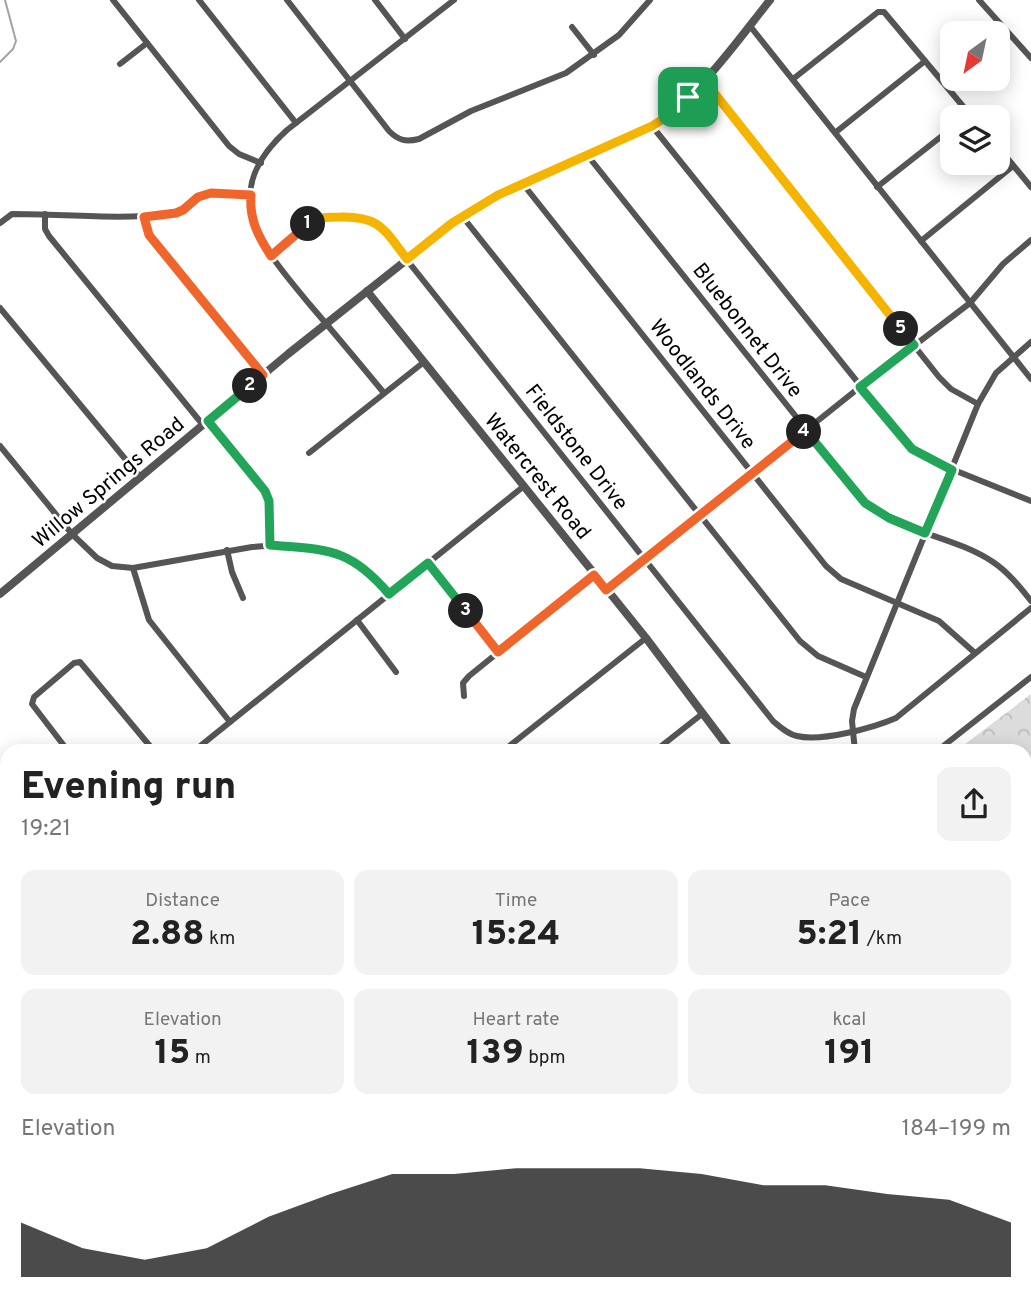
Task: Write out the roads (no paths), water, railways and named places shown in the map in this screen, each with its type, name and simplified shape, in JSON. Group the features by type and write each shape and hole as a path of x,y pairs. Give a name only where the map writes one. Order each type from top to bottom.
{"street":[{"path":"113,0 229,146 239,154 261,163"},
{"path":"199,0 296,123"},
{"path":"287,0 389,131 396,138 409,141 419,139 486,105 556,79 619,35 650,0"},
{"path":"375,0 405,38"},
{"path":"384,393 271,256 254,228 250,207 252,182 279,137 454,0"},
{"name":"Willow Springs Road","path":"0,594 263,375 462,216 498,195 652,126 668,116 704,80 770,0"},
{"path":"981,0 1031,58"},
{"path":"793,79 884,12 960,105"},
{"path":"750,26 1031,379"},
{"path":"572,27 594,55"},
{"path":"120,64 147,43"},
{"path":"836,132 925,61"},
{"path":"704,80 951,389 978,404"},
{"path":"652,126 912,449 952,470 1031,501"},
{"path":"877,187 940,137"},
{"name":"Bluebonnet Drive","path":"587,156 865,503 889,518 995,563 1019,585 1031,601"},
{"path":"1010,162 1031,187"},
{"path":"921,241 1013,166"},
{"name":"Woodlands Drive","path":"523,184 826,566 841,579 939,621 975,653"},
{"path":"0,223 12,214 144,217 176,213 198,197 211,193 251,195"},
{"path":"45,214 45,229 49,236 265,491 269,501 270,545"},
{"name":"Fieldstone Drive","path":"271,256 320,217 358,216 375,221 779,726 799,737 872,728 896,718 1031,608"},
{"path":"462,216 800,641 818,656 866,677"},
{"path":"144,217 149,235 263,375"},
{"path":"606,590 860,387 970,303 1003,264 1031,240"},
{"name":"Watercrest Road","path":"367,291 646,638 726,744"},
{"path":"0,308 141,478"},
{"path":"854,744 854,709 978,404 992,379 1013,356 1031,342"},
{"path":"309,453 424,362"},
{"path":"0,446 72,534 103,562 117,567 133,568 270,545 337,552 365,569 389,594"},
{"path":"203,744 524,486"},
{"path":"227,551 243,598"},
{"path":"428,563 498,652"},
{"path":"133,568 145,615 230,722"},
{"path":"464,696 463,683 594,575"},
{"path":"357,620 396,672"},
{"path":"512,744 646,638"},
{"path":"63,744 32,704 34,697 74,663 80,662 148,744"},
{"path":"946,744 1031,677"},
{"path":"663,744 702,714"}],"waterway":[{"path":"0,62 13,49 16,41 5,0"}]}
